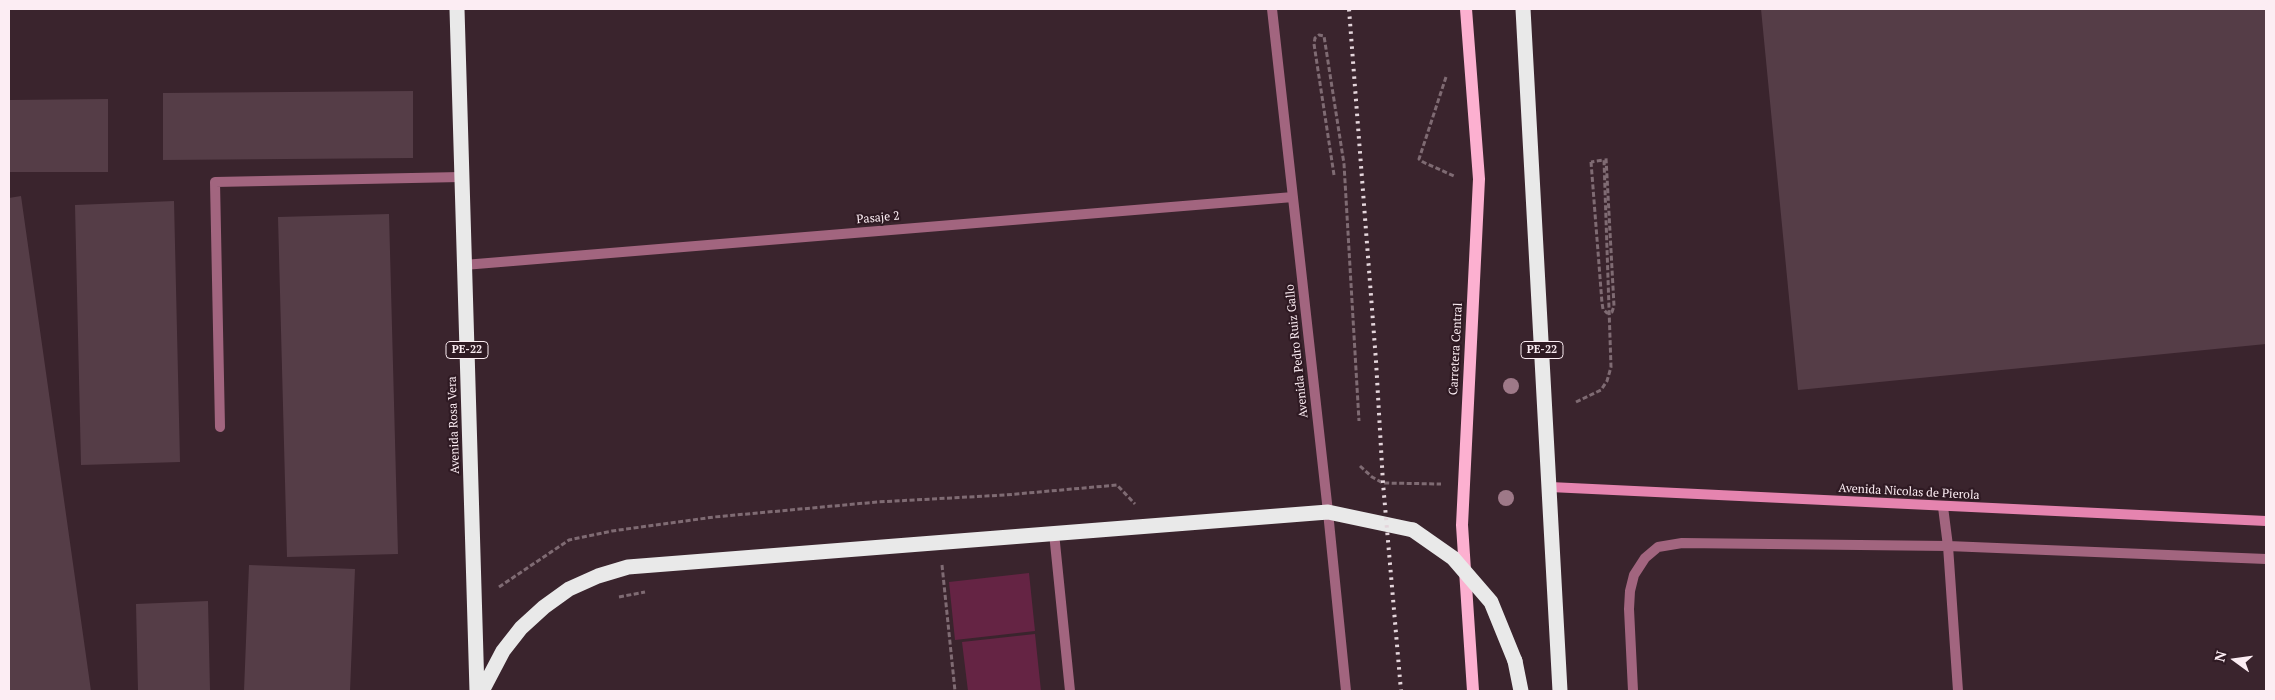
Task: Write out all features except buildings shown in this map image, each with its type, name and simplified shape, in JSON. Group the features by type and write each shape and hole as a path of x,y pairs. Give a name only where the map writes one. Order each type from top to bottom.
{"highway":[{"name":"Avenida Rosa Vera","path":"457,9 476,691"},
{"name":"PE-22","path":"1523,9 1560,691"},
{"path":"482,691 503,651 521,628 544,607 569,589 598,576 628,567 1328,512 1413,530 1454,558 1491,602 1515,661 1521,691"}],"main road":[{"name":"Carretera Central","path":"1466,9 1479,179 1462,525 1473,691"}],"street":[{"name":"Avenida Pedro Ruiz Gallo","path":"1272,9 1346,691"},
{"path":"220,427 215,182 462,177"},
{"name":"Pasaje 2","path":"464,265 1293,197"},
{"name":"Avenida Nicolas de Pierola","path":"1550,487 1943,507 2266,520"},
{"path":"1943,507 1948,546 1958,691"},
{"path":"1054,533 1070,691"},
{"path":"1633,691 1630,591 1634,575 1645,558 1658,548 1682,543 1948,546 2266,559"}],"path":[{"path":"1334,175 1314,44 1315,38 1319,34 1324,36 1344,164 1359,421"},
{"path":"1449,69 1419,159 1453,174 1455,180"},
{"path":"1576,402 1601,390 1607,381 1611,367 1604,160 1592,162 1602,303 1607,313 1612,312 1614,306 1606,158"},
{"path":"1360,466 1372,477 1384,483 1444,484"},
{"path":"497,588 569,540 705,518 793,509 1117,485 1156,525"},
{"path":"940,542 955,691"},
{"path":"934,569 952,567"},
{"path":"614,598 648,592"}],"shaded area":[{"path":"1029,573 1035,631 955,640 949,582"},
{"path":"1035,634 1041,691 968,691 962,642"}],"railway":[{"path":"1349,9 1376,361 1383,483 1401,691"}]}
